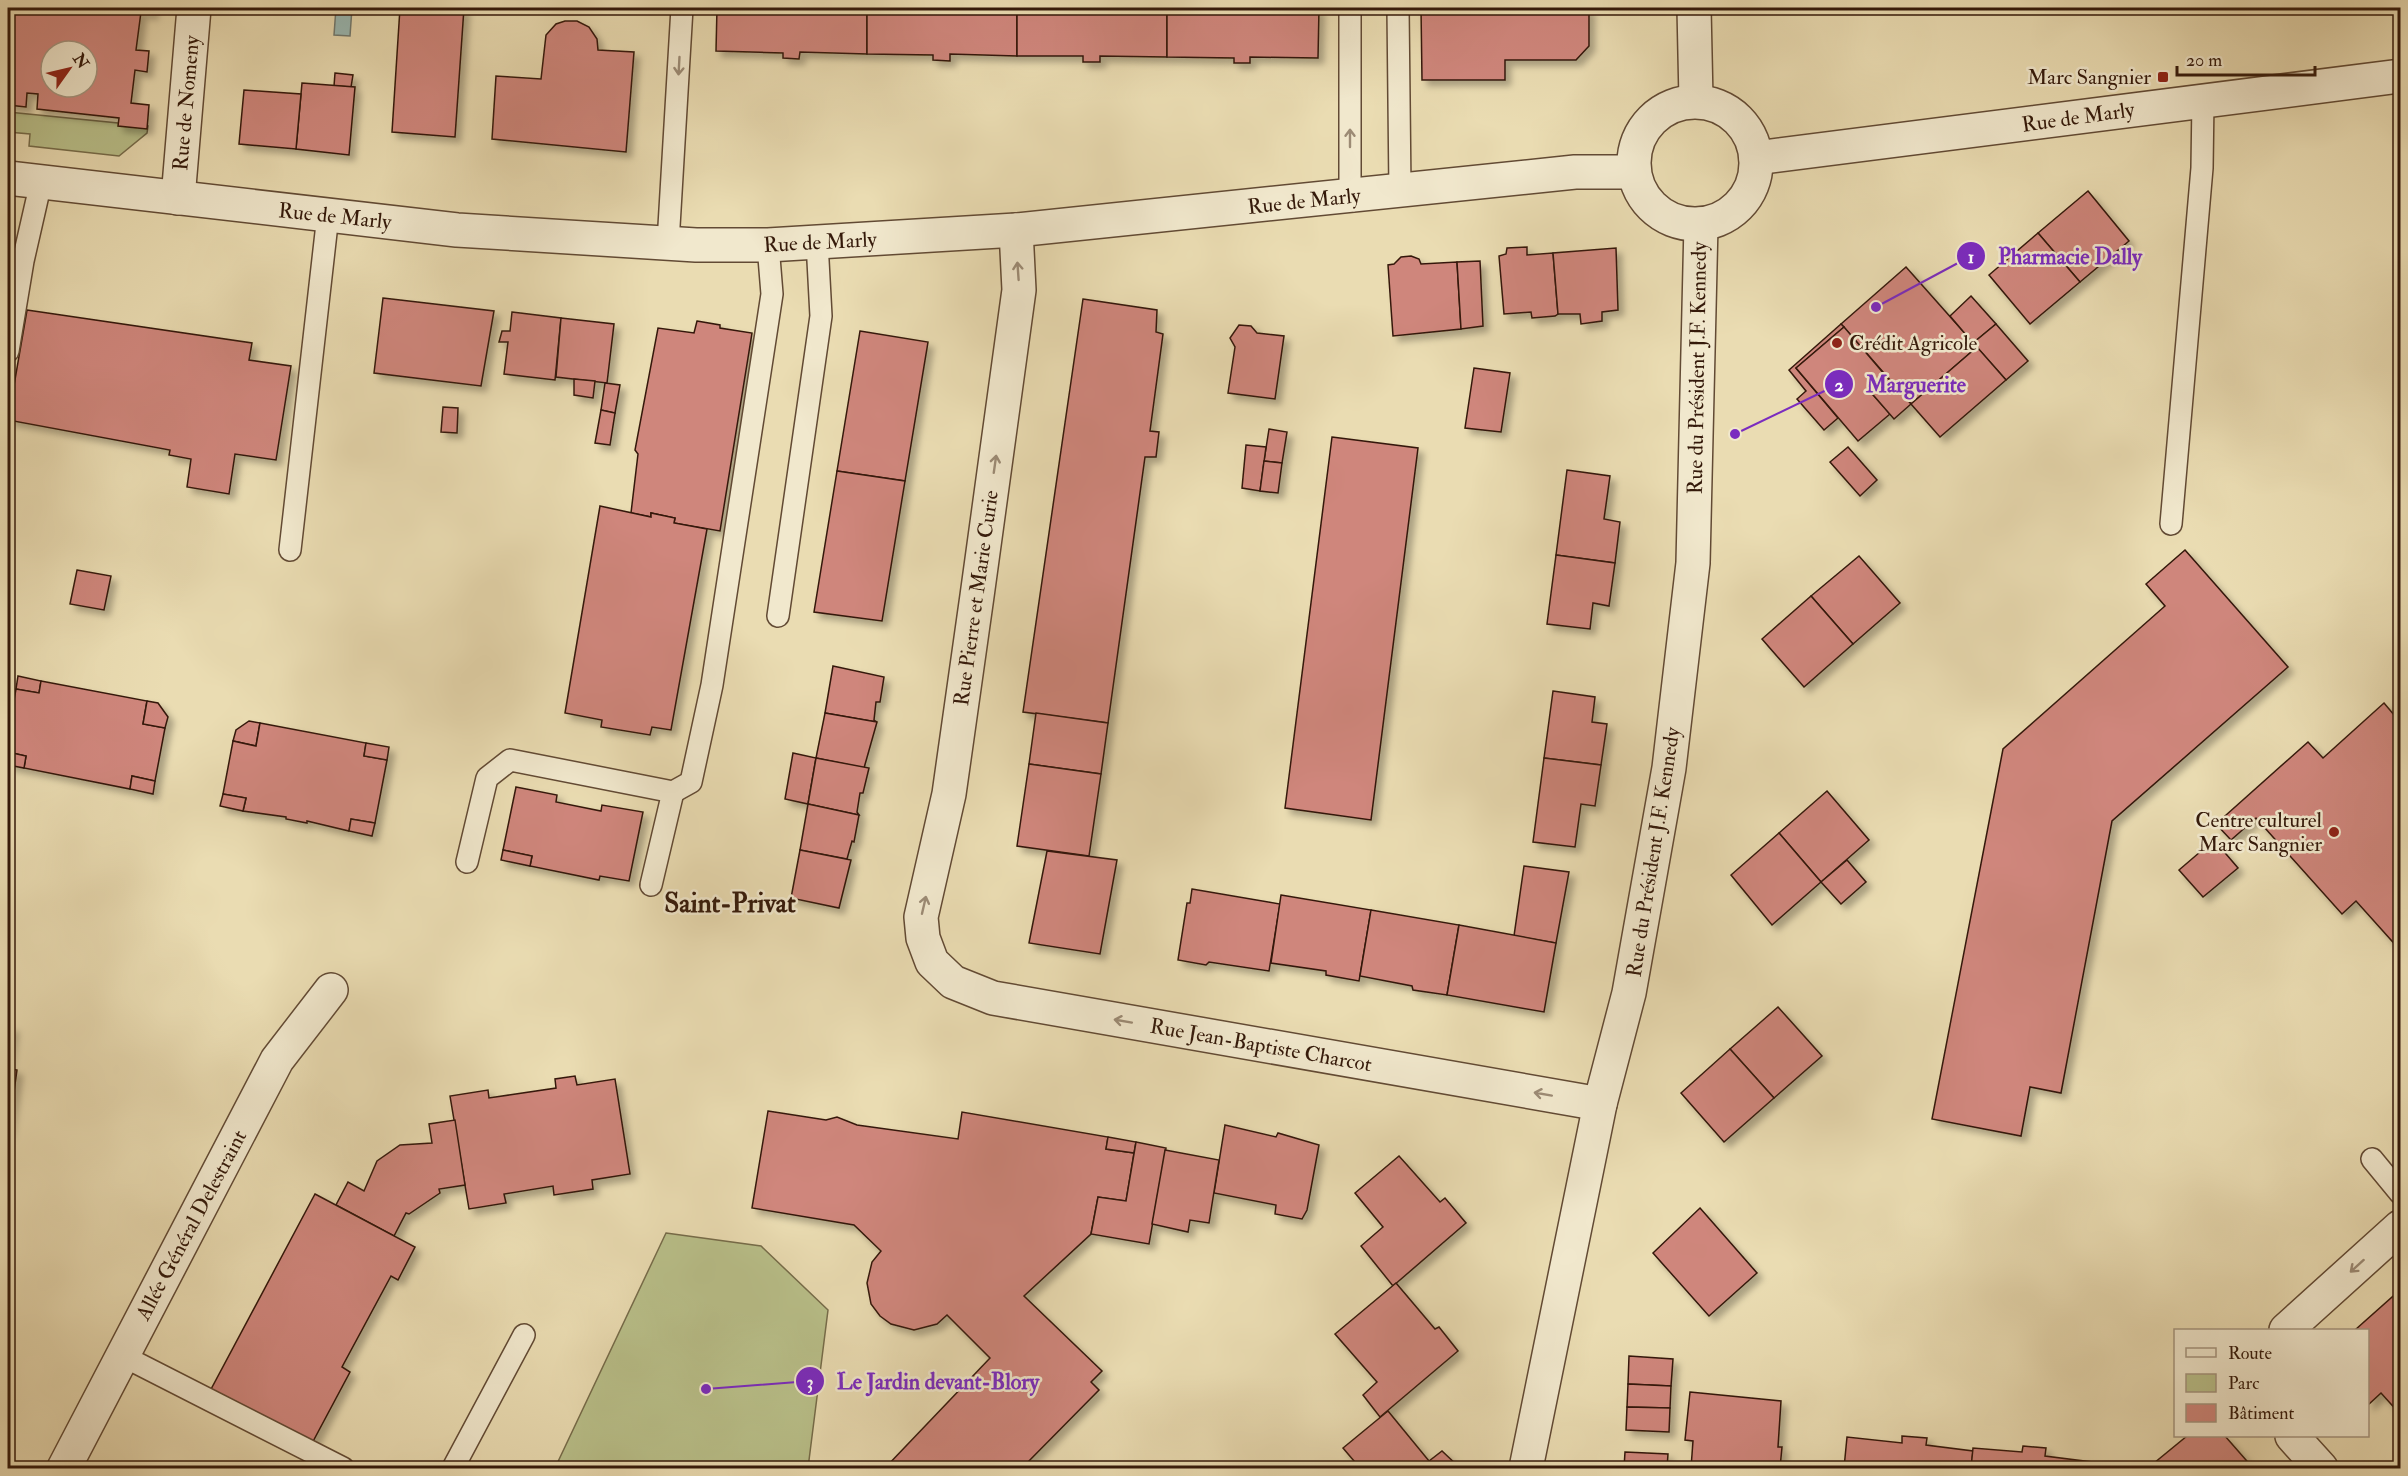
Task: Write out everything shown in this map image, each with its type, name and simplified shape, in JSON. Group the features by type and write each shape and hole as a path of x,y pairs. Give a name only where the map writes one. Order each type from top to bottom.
{"street":[{"name":"Rue de Nomeny","path":"178,198 194,8"},
{"path":"1694,8 1696,100"},
{"name":"Rue de Marly","path":"1756,158 2400,76"},
{"path":"1696,100 1718,105 1737,118 1750,136 1756,158 1754,181 1743,203 1723,218 1701,224 1677,223 1656,212 1641,194 1633,172 1635,145 1648,122 1670,106 1696,100"},
{"name":"Rue de Marly","path":"8,178 457,230 668,243 768,245 1016,230 1575,172 1633,172"},
{"name":"Rue du Président J.F. Kennedy","path":"1526,1468 1600,1104 1629,993 1669,768 1693,563 1701,224"},
{"name":"Rue Pierre et Marie Curie","path":"932,962 923,938 921,917 949,794 979,585 1019,290 1016,230"},
{"name":"Rue Jean-Baptiste Charcot","path":"932,962 953,982 993,999 1600,1104"},
{"name":"Allée Général Delestraint","path":"64,1468 277,1060 331,990"},
{"path":"2287,1329 2400,1227"},
{"path":"2293,1437 2321,1468"}],"lane":[{"path":"668,243 682,8"},
{"path":"1350,8 1350,196"},
{"path":"1398,8 1400,190"},
{"path":"2172,524 2202,168 2204,100"},
{"path":"8,351 23,261 41,182"},
{"path":"290,550 328,215"},
{"path":"778,616 821,316 817,242"},
{"path":"466,862 487,778 510,760 673,792 691,782 712,685 772,294 768,245"},
{"path":"651,885 673,792"},
{"path":"2372,1159 2400,1193"},
{"path":"453,1468 524,1335"},
{"path":"123,1356 343,1468"}],"green space":[{"path":"8,112 148,126 147,133 119,156 29,146 30,134 8,132"},
{"path":"666,1233 761,1246 828,1310 808,1468 555,1468"}],"water":[{"path":"336,8 352,8 350,36 334,35"}],"building":[{"path":"8,8 153,8 152,14 141,12 136,50 149,51 147,72 135,70 131,103 149,105 147,129 118,126 119,118 37,109 38,94 27,93 26,107 8,105"},
{"path":"400,8 464,8 455,137 392,132"},
{"path":"717,8 867,8 867,54 800,52 799,59 783,58 783,53 716,51"},
{"path":"867,8 1017,8 1017,56 950,54 950,61 933,60 933,55 867,54"},
{"path":"1017,8 1167,8 1167,57 1100,56 1100,62 1083,62 1083,56 1017,56"},
{"path":"1167,8 1319,8 1318,58 1250,57 1250,63 1234,63 1234,58 1167,57"},
{"path":"1421,8 1589,8 1589,46 1576,60 1505,60 1505,80 1422,80"},
{"path":"577,21 589,27 597,39 598,50 634,52 626,152 492,139 496,76 541,79 546,35 556,24"},
{"path":"335,73 353,75 351,87 334,86"},
{"path":"302,83 355,87 349,155 296,149"},
{"path":"244,90 301,94 296,149 239,144"},
{"path":"2088,191 2129,241 2080,282 2038,233"},
{"path":"2038,233 2080,282 2030,324 1989,275"},
{"path":"1527,247 1527,255 1553,253 1558,314 1555,316 1532,318 1531,312 1504,314 1499,256 1506,254 1507,248"},
{"path":"1616,248 1618,310 1602,312 1602,321 1581,324 1580,314 1558,314 1553,253"},
{"path":"1411,256 1419,259 1421,264 1457,262 1461,329 1393,336 1388,265 1394,264 1401,257"},
{"path":"1480,261 1483,326 1461,329 1457,262"},
{"path":"1906,267 1977,347 1911,404 1841,324"},
{"path":"1971,296 1996,324 1973,343 1950,316"},
{"path":"383,298 494,311 481,386 374,373"},
{"path":"1083,299 1157,310 1156,332 1163,334 1150,431 1159,432 1156,457 1145,457 1108,723 1023,712"},
{"path":"27,310 252,343 249,360 291,366 276,460 235,454 229,494 187,487 191,459 169,455 170,450 8,420"},
{"path":"512,312 561,318 555,380 504,374 508,342 499,342 502,331 510,331"},
{"path":"561,318 614,324 607,383 556,377"},
{"path":"697,321 720,325 720,328 752,333 720,531 674,523 675,518 651,513 651,517 631,513 638,454 635,450 658,328 694,333"},
{"path":"1841,324 1844,327 1796,368 1838,418 1824,430 1797,399 1806,391 1789,370"},
{"path":"1996,324 2028,361 2006,380 1973,343"},
{"path":"1239,325 1251,326 1257,333 1284,336 1275,399 1228,393 1235,347 1230,338"},
{"path":"1844,327 1885,375 1868,389 1890,414 1858,441 1796,368"},
{"path":"860,331 928,342 905,481 837,471"},
{"path":"1977,347 2006,380 1940,437 1911,404"},
{"path":"1474,368 1510,373 1501,432 1465,428"},
{"path":"1885,375 1911,404 1894,419 1868,389"},
{"path":"574,379 595,381 593,398 574,395"},
{"path":"605,383 620,385 615,413 601,410"},
{"path":"443,407 458,408 457,433 441,432"},
{"path":"601,410 615,413 610,445 595,443"},
{"path":"1269,429 1287,432 1282,463 1264,461"},
{"path":"1332,437 1418,448 1371,820 1285,808"},
{"path":"1246,445 1266,447 1260,491 1242,488"},
{"path":"1848,447 1877,480 1860,496 1830,462"},
{"path":"1264,461 1282,463 1278,493 1260,491"},
{"path":"1567,470 1610,476 1604,519 1620,522 1615,563 1556,555"},
{"path":"837,471 905,481 882,621 814,612"},
{"path":"600,506 651,517 651,513 675,518 674,523 707,529 671,730 652,727 650,735 601,727 602,720 565,713"},
{"path":"2185,550 2288,667 2112,821 2061,1093 2030,1087 2021,1136 1932,1119 2003,749 2165,606 2146,584"},
{"path":"1556,555 1615,563 1609,606 1593,603 1590,629 1547,624"},
{"path":"1859,556 1900,603 1853,644 1811,596"},
{"path":"77,570 111,576 104,610 70,604"},
{"path":"1811,596 1853,644 1804,687 1762,639"},
{"path":"833,666 884,677 880,702 876,702 874,720 877,722 825,713"},
{"path":"18,676 41,681 39,693 16,689"},
{"path":"41,681 147,701 143,724 165,728 155,781 132,776 130,789 24,768 26,756 8,752 8,732 16,689 39,693"},
{"path":"1553,691 1595,697 1592,722 1607,724 1601,765 1544,758"},
{"path":"147,701 158,703 168,717 165,728 143,724"},
{"name":"Centre culturel Marc Sangnier","path":"2384,703 2400,722 2400,950 2356,901 2342,914 2256,818 2231,840 2216,824 2308,742 2323,758"},
{"path":"825,713 877,722 864,768 816,758"},
{"path":"1036,713 1108,723 1101,774 1029,764"},
{"path":"249,721 260,723 256,746 233,741 236,730"},
{"path":"260,723 366,743 364,756 387,760 375,823 351,819 349,831 307,821 307,823 286,819 286,817 243,811 246,798 223,794 233,741 256,746"},
{"path":"366,743 389,747 387,760 364,756"},
{"path":"8,752 26,756 24,768 8,765"},
{"path":"793,753 816,758 808,804 785,799"},
{"path":"816,758 869,768 863,793 860,793 857,812 859,815 808,804"},
{"path":"1544,758 1601,765 1595,806 1581,804 1575,847 1533,842"},
{"path":"1029,764 1101,774 1089,856 1017,846"},
{"path":"132,776 155,781 153,794 130,789"},
{"path":"516,787 557,795 556,802 601,811 602,805 643,812 629,881 600,876 599,880 530,866 532,856 503,850"},
{"path":"1827,791 1869,840 1821,882 1779,833"},
{"path":"223,794 246,798 243,811 220,806"},
{"path":"808,804 859,815 854,842 852,841 847,859 800,850"},
{"path":"351,819 375,823 372,836 349,831"},
{"path":"1779,833 1821,882 1772,925 1731,875"},
{"path":"2214,840 2238,868 2203,897 2179,870"},
{"path":"503,850 532,856 530,866 501,860"},
{"path":"800,850 851,860 839,908 791,898"},
{"path":"1047,851 1117,860 1100,954 1029,943"},
{"path":"1847,860 1866,882 1841,904 1821,882"},
{"path":"1524,866 1569,872 1556,943 1514,936"},
{"path":"1192,889 1280,904 1269,971 1178,960 1187,903 1190,903"},
{"path":"1281,895 1371,910 1359,981 1326,975 1326,971 1271,963"},
{"path":"1371,910 1459,925 1447,995 1413,990 1412,986 1360,976"},
{"path":"1459,925 1556,943 1544,1012 1447,995"},
{"path":"1778,1007 1822,1056 1774,1098 1730,1049"},
{"path":"8,1026 13,1027 8,1065"},
{"path":"1730,1049 1774,1098 1724,1142 1681,1093"},
{"path":"8,1068 17,1070 8,1134"},
{"path":"575,1076 577,1085 615,1079 630,1174 592,1180 593,1189 554,1195 553,1186 504,1194 506,1203 469,1209 450,1096 488,1090 489,1098 556,1088 555,1079"},
{"path":"768,1111 826,1120 837,1117 857,1125 958,1139 962,1112 1108,1137 1106,1149 1134,1153 1126,1201 1098,1197 1091,1234 1024,1296 1102,1371 1091,1382 1099,1390 1022,1468 885,1468 990,1358 947,1315 937,1324 914,1330 891,1324 880,1316 871,1304 867,1283 872,1262 881,1251 854,1225 752,1208"},
{"path":"455,1120 465,1185 439,1189 440,1193 409,1214 406,1213 394,1236 336,1205 348,1182 364,1191 377,1161 400,1145 432,1143 429,1124"},
{"path":"1225,1125 1276,1137 1278,1133 1319,1145 1307,1210 1302,1219 1275,1214 1276,1205 1214,1193"},
{"path":"1108,1137 1136,1142 1134,1153 1106,1149"},
{"path":"1136,1142 1166,1148 1149,1244 1091,1234 1098,1197 1126,1201"},
{"path":"1165,1150 1219,1160 1209,1223 1190,1220 1188,1232 1152,1224"},
{"path":"1399,1156 1440,1202 1445,1198 1466,1223 1393,1286 1361,1246 1383,1227 1355,1193"},
{"path":"315,1194 415,1247 398,1280 391,1276 342,1367 350,1372 310,1447 209,1393"},
{"path":"1700,1208 1757,1273 1709,1316 1653,1253"},
{"path":"1396,1283 1435,1329 1439,1327 1458,1351 1380,1417 1363,1395 1377,1382 1335,1334"},
{"path":"2400,1290 2400,1363 2398,1365 2400,1367 2400,1414 2381,1393 2369,1404 2369,1329 2356,1329"},
{"path":"1629,1356 1673,1359 1671,1386 1628,1384"},
{"path":"1628,1384 1671,1386 1670,1408 1627,1407"},
{"path":"1690,1392 1781,1401 1778,1447 1782,1447 1780,1468 1691,1468 1693,1441 1685,1440"},
{"path":"1627,1407 1670,1408 1669,1432 1626,1430"},
{"path":"1388,1411 1429,1461 1442,1451 1460,1468 1360,1468 1343,1448"},
{"path":"1902,1436 1927,1438 1926,1445 1973,1451 1971,1468 1844,1468 1847,1437 1902,1443"},
{"path":"2186,1437 2226,1437 2253,1468 2148,1468"},
{"path":"2023,1446 2046,1448 2045,1456 2092,1462 2091,1468 1971,1468 1973,1448 2022,1452"},
{"path":"1625,1452 1668,1454 1667,1468 1624,1468"}],"place":[{"name":"Marc Sangnier","path":"2163,77"},
{"name":"Pharmacie Dally","path":"1876,307"},
{"name":"Crédit Agricole","path":"1837,343"},
{"name":"Marguerite","path":"1735,434"},
{"name":"Centre culturel Marc Sangnier","path":"2334,832"},
{"name":"Le Jardin devant-Blory","path":"706,1389"}],"district":[{"name":"Saint-Privat","path":"730,903"}]}
